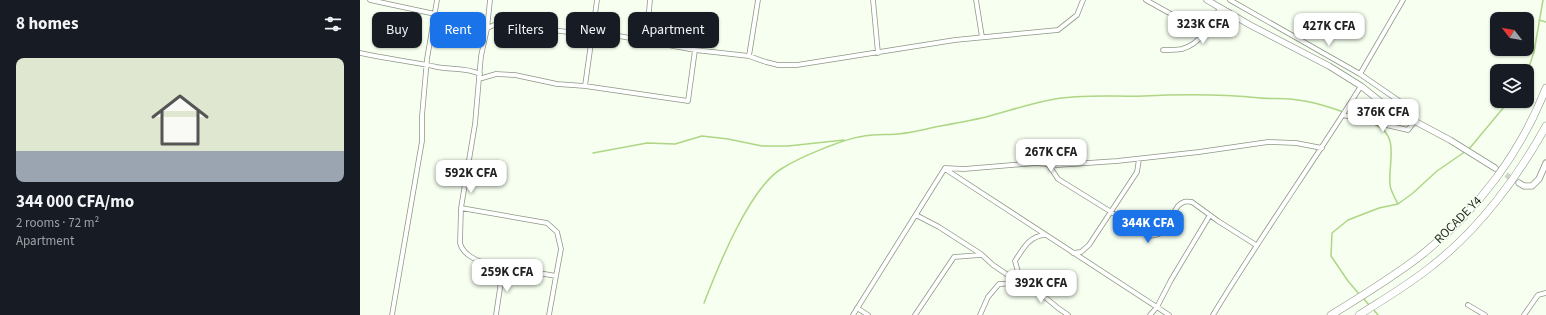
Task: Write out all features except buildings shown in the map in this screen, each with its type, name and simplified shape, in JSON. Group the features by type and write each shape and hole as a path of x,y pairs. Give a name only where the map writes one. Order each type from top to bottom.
{"highway":[{"name":"ROCADE Y4","path":"1331,315 1424,253 1452,228 1496,180 1517,148 1532,120 1546,88"},
{"name":"ROCADE Y4","path":"1359,315 1433,265 1461,239 1487,212 1507,188 1530,155 1546,126"}],"street":[{"path":"370,0 430,13"},
{"path":"435,12 437,0"},
{"path":"490,0 488,22 481,56 475,124 461,208 459,232 461,248 478,261 503,268 556,276"},
{"path":"595,12 597,0"},
{"path":"649,12 650,0"},
{"path":"749,56 758,0"},
{"path":"873,0 878,53"},
{"path":"976,0 982,37"},
{"path":"683,48 749,56 766,62 797,65 955,40 1060,30 1077,15 1083,0"},
{"path":"1146,0 1205,33"},
{"path":"1208,0 1220,8 1318,59 1361,86 1401,117 1450,140 1495,168"},
{"path":"1230,0 1360,74 1405,105 1406,110 1401,117"},
{"path":"1238,5 1240,0"},
{"path":"1360,74 1403,0"},
{"path":"1163,50 1181,49 1188,46 1205,33 1220,8"},
{"path":"487,28 499,22 566,32"},
{"path":"392,315 422,141 422,116 430,45"},
{"path":"585,86 590,48"},
{"path":"360,53 437,67 470,69 479,76 496,74 515,75 557,84 585,86 688,101 695,50"},
{"path":"1213,315 1256,245 1322,148 1361,86"},
{"path":"1343,115 1408,130 1414,122"},
{"path":"945,168 964,169 1036,163 1058,165 1139,159 1268,142 1296,143 1322,148"},
{"path":"1073,253 1081,252 1085,249 1111,212 1137,172 1139,159"},
{"path":"1519,183 1524,186 1532,186 1539,180 1546,163"},
{"path":"1048,164 1058,179 1150,236 1159,234 1182,202 1192,202 1256,245"},
{"path":"853,315 945,168"},
{"path":"945,168 1169,315"},
{"path":"461,208 547,223 557,232 561,249 549,315"},
{"path":"916,215 939,227 981,254 993,265 1030,290 1050,301 1068,315"},
{"path":"1150,315 1157,307 1171,280 1210,215"},
{"path":"1021,283 1015,261 1029,240 1038,235 1045,235"},
{"path":"915,315 954,257 981,254"},
{"path":"496,315 503,268"},
{"path":"980,315 988,297 999,284 1021,283"},
{"path":"1524,315 1538,295 1546,292"},
{"path":"1468,305 1485,315"},
{"path":"857,308 868,315"}],"waterway":[{"path":"1530,64 1534,52 1543,0"},
{"path":"1539,20 1546,22"},
{"path":"704,303 717,270 736,230 757,193 769,179 781,169 799,159 822,149 855,138 868,135 898,134 916,131 986,117 1029,105 1066,97 1202,95 1286,99 1315,103 1354,116"},
{"path":"1469,149 1503,108"},
{"path":"1376,125 1388,136 1390,143 1390,186 1398,204"},
{"path":"593,153 647,143 675,144 702,136 728,139 762,146 788,146 844,140"},
{"path":"1359,294 1331,256 1332,233 1348,220 1379,208 1398,204 1413,193 1437,171 1466,151"},
{"path":"1363,298 1370,306"},
{"path":"1373,309 1378,315"}],"tunnel":[{"path":"1499,170 1515,181"}]}
